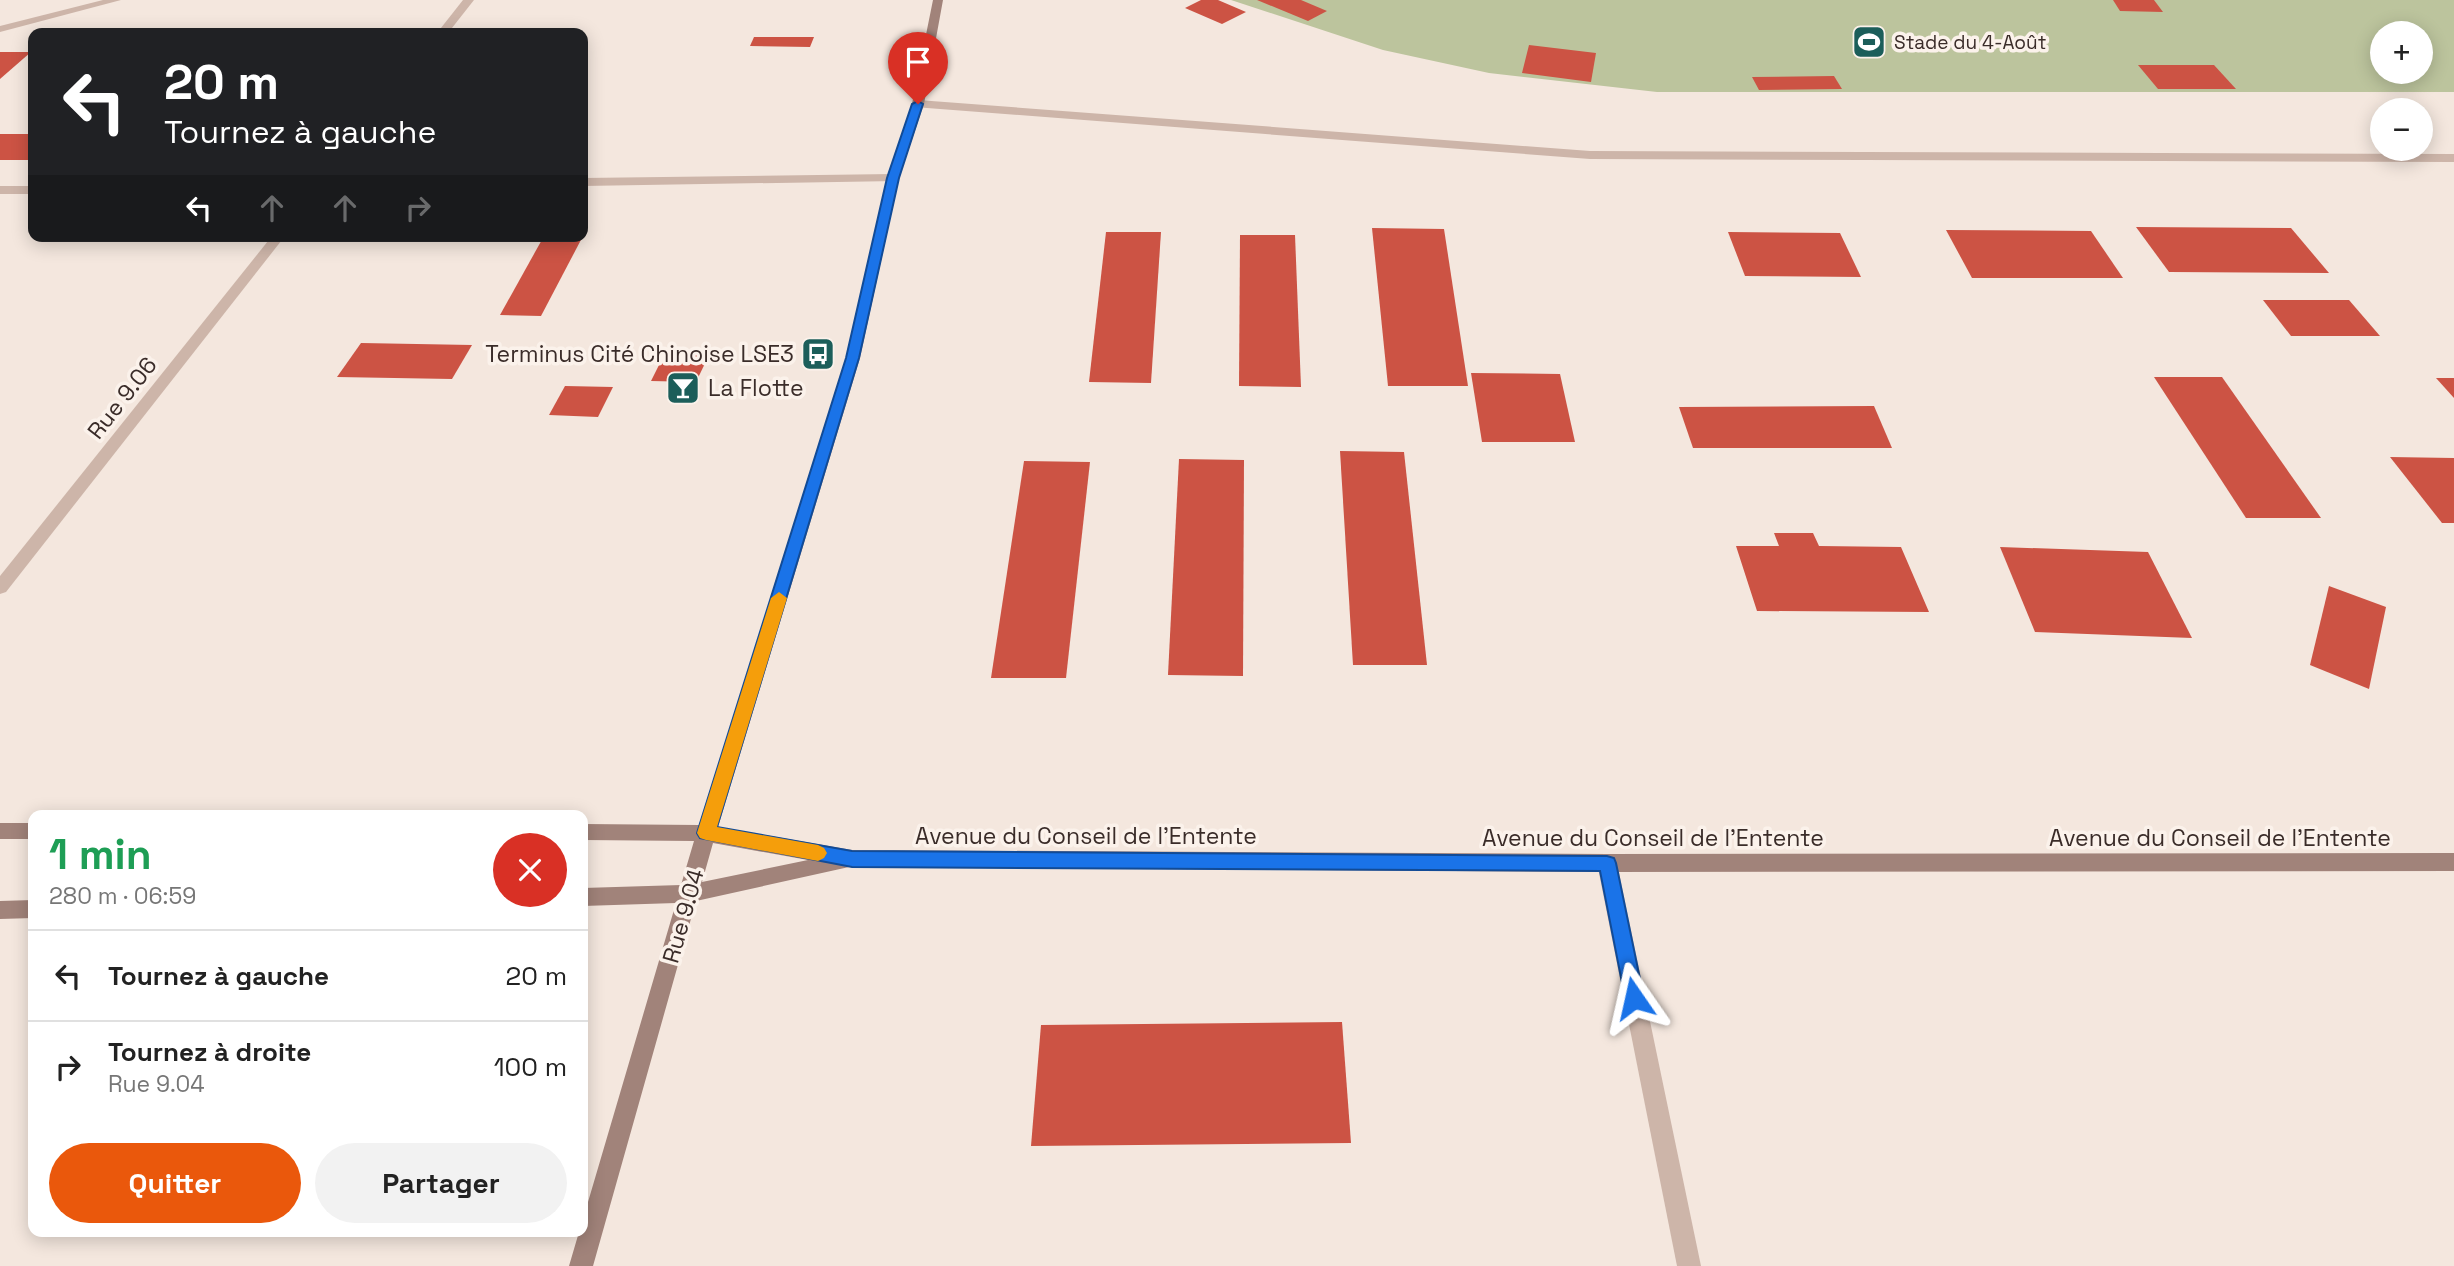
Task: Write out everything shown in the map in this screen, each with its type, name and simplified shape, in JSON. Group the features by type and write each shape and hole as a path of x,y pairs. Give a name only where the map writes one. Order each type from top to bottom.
{"main road":[{"name":"Rue 9.04","path":"581,1266 706,833 853,358 893,178 918,104 937,0"},
{"path":"0,831 28,831"},
{"name":"Avenue du Conseil de l'Entente","path":"588,832 706,833 852,859 1607,863 2454,862"},
{"name":"Avenue du Conseil de l'Entente","path":"588,897 689,894 852,859"},
{"path":"0,910 28,909"}],"street":[{"path":"0,29 116,0"},
{"path":"447,28 469,0"},
{"path":"918,104 1590,155 2454,158"},
{"path":"588,182 893,178"},
{"path":"0,190 28,190"},
{"name":"Rue 9.06","path":"0,588 274,242"},
{"path":"1607,863 1689,1266"}],"green space":[{"name":"Stade du 4-Août","path":"1231,0 2454,0 2454,92 1657,92 1489,73 1383,50"}],"building":[{"path":"1201,0 1218,0 1246,12 1222,24 1185,8"},
{"path":"1257,0 1301,0 1327,11 1308,21"},
{"path":"2113,0 2154,0 2163,12 2120,11"},
{"path":"754,37 814,37 810,47 750,46"},
{"path":"1529,45 1596,53 1591,82 1522,73"},
{"path":"0,52 28,52 28,55 0,79"},
{"path":"2138,65 2214,65 2236,89 2158,89"},
{"path":"1834,76 1842,89 1759,90 1752,77"},
{"path":"0,134 28,134 28,160 0,160"},
{"path":"2136,227 2291,228 2329,273 2169,272"},
{"path":"1372,228 1444,229 1468,386 1388,386"},
{"path":"1946,230 2091,231 2123,278 1972,278"},
{"path":"1106,232 1161,232 1151,383 1089,382"},
{"path":"1728,232 1840,233 1861,277 1745,276"},
{"path":"1240,235 1295,235 1301,387 1239,386"},
{"path":"541,242 580,242 541,316 500,315"},
{"path":"2263,300 2349,300 2380,336 2291,336"},
{"path":"361,343 472,345 452,379 337,377"},
{"path":"667,349 711,351 696,382 651,381"},
{"path":"1471,373 1560,374 1575,442 1482,442"},
{"path":"2154,377 2222,377 2321,518 2246,518"},
{"path":"2436,378 2454,378 2454,398"},
{"path":"565,386 613,387 598,417 549,415"},
{"path":"1874,406 1892,448 1693,448 1679,407"},
{"path":"1340,451 1404,452 1427,665 1353,665"},
{"path":"2390,457 2454,458 2454,523 2442,523"},
{"path":"1179,459 1244,460 1243,676 1168,675"},
{"path":"1024,461 1090,462 1066,678 991,678"},
{"path":"1774,533 1813,533 1819,546 1901,547 1929,612 1757,611 1736,546 1779,546"},
{"path":"2000,547 2148,552 2192,638 2035,632"},
{"path":"2329,586 2386,607 2369,689 2310,665"},
{"path":"1342,1022 1351,1143 1031,1146 1041,1025"}],"slow traffic":[{"path":"779,598 706,833 818,853"}],"place":[{"name":"Stade du 4-Août","path":"1869,42"},
{"name":"Terminus Cité Chinoise LSE3","path":"818,354"},
{"name":"La Flotte","path":"683,388"}],"route":[{"path":"918,104 893,178 853,358 706,833 852,859 1607,863 1634,998"}]}
